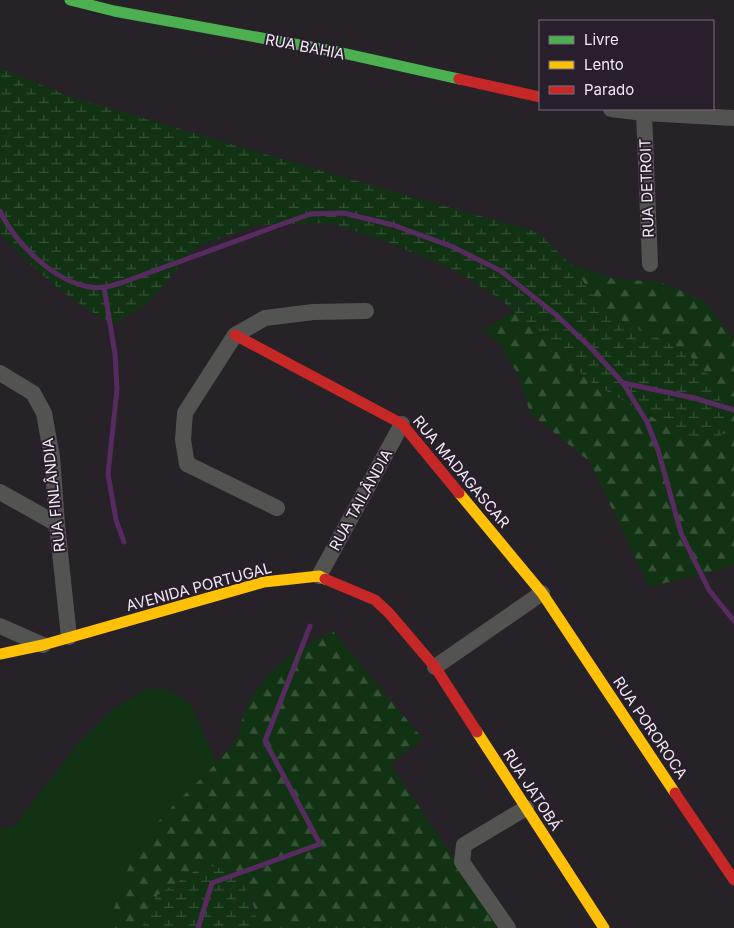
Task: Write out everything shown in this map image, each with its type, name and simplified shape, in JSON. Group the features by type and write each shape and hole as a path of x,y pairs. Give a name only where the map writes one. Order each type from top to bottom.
{"street":[{"name":"RUA BAHIA","path":"70,0 114,11 338,52 539,97"},
{"path":"618,110 644,114 734,118"},
{"name":"RUA DETROIT","path":"644,114 650,264"},
{"path":"276,508 187,464 183,440 185,413 235,335 266,318 313,312 366,311"},
{"name":"RUA MADAGASCAR","path":"235,335 402,424 542,592"},
{"name":"RUA FINLÂNDIA","path":"0,373 33,393 44,413 52,457 69,638"},
{"name":"RUA TAILÂNDIA","path":"319,576 402,424"},
{"path":"0,492 57,524"},
{"name":"AVENIDA PORTUGAL","path":"0,654 44,645 264,582 319,576 374,600 390,613 435,667"},
{"path":"435,667 542,592"},
{"name":"RUA POROROCA","path":"542,592 734,880"},
{"path":"0,626 44,645"},
{"name":"RUA JATOBÁ","path":"435,667 604,928"},
{"path":"508,928 462,862 462,852 464,845 526,808"}],"green space":[{"path":"0,68 71,97 538,232 569,263 605,310 624,322 685,351 707,374 720,398 728,422 721,436 691,439 589,381 554,346 501,300 458,272 390,243 331,223 257,225 196,247 159,292 143,307 113,324 82,306 53,284 0,234"},
{"path":"569,263 614,279 660,282 703,300 734,339 734,565 649,587 590,462 530,413 519,376 499,343 483,330 513,311 554,346 589,381 691,439 720,398 707,374 685,351 624,322 605,310"},
{"path":"333,631 423,739 390,764 501,928 259,928 251,895 156,896 142,928 108,928 125,877 137,850 147,835 234,743 238,736 245,711 263,682 292,654"},
{"path":"147,689 168,689 190,703 217,764 164,814 137,850 108,928 0,928 0,829 14,827 80,741 115,708"},
{"path":"211,866 223,869 239,880 250,897 259,928 142,928 156,896 198,869"}],"waterway":[{"path":"0,211 15,236 25,248 49,269 76,283 94,288 121,283 310,214 343,213 393,225 453,247 501,271 555,314 590,347 623,383 647,422 658,450 681,533 709,590 734,621"},
{"path":"104,287 115,354 117,389 108,474 116,520 124,542"},
{"path":"623,383 694,398 734,410"},
{"path":"198,928 212,883 320,844 265,741 310,626"}],"traffic: fast":[{"path":"70,0 114,11 338,52 459,79"}],"traffic: slow":[{"path":"459,493 542,593 675,793"},
{"path":"0,654 43,645 264,582 319,576 325,579"},
{"path":"477,732 604,928"}],"traffic: jam":[{"path":"459,79 539,97"},
{"path":"235,335 402,424 459,493"},
{"path":"325,579 375,600 389,613 435,667 477,732"},
{"path":"675,793 734,880"}]}
